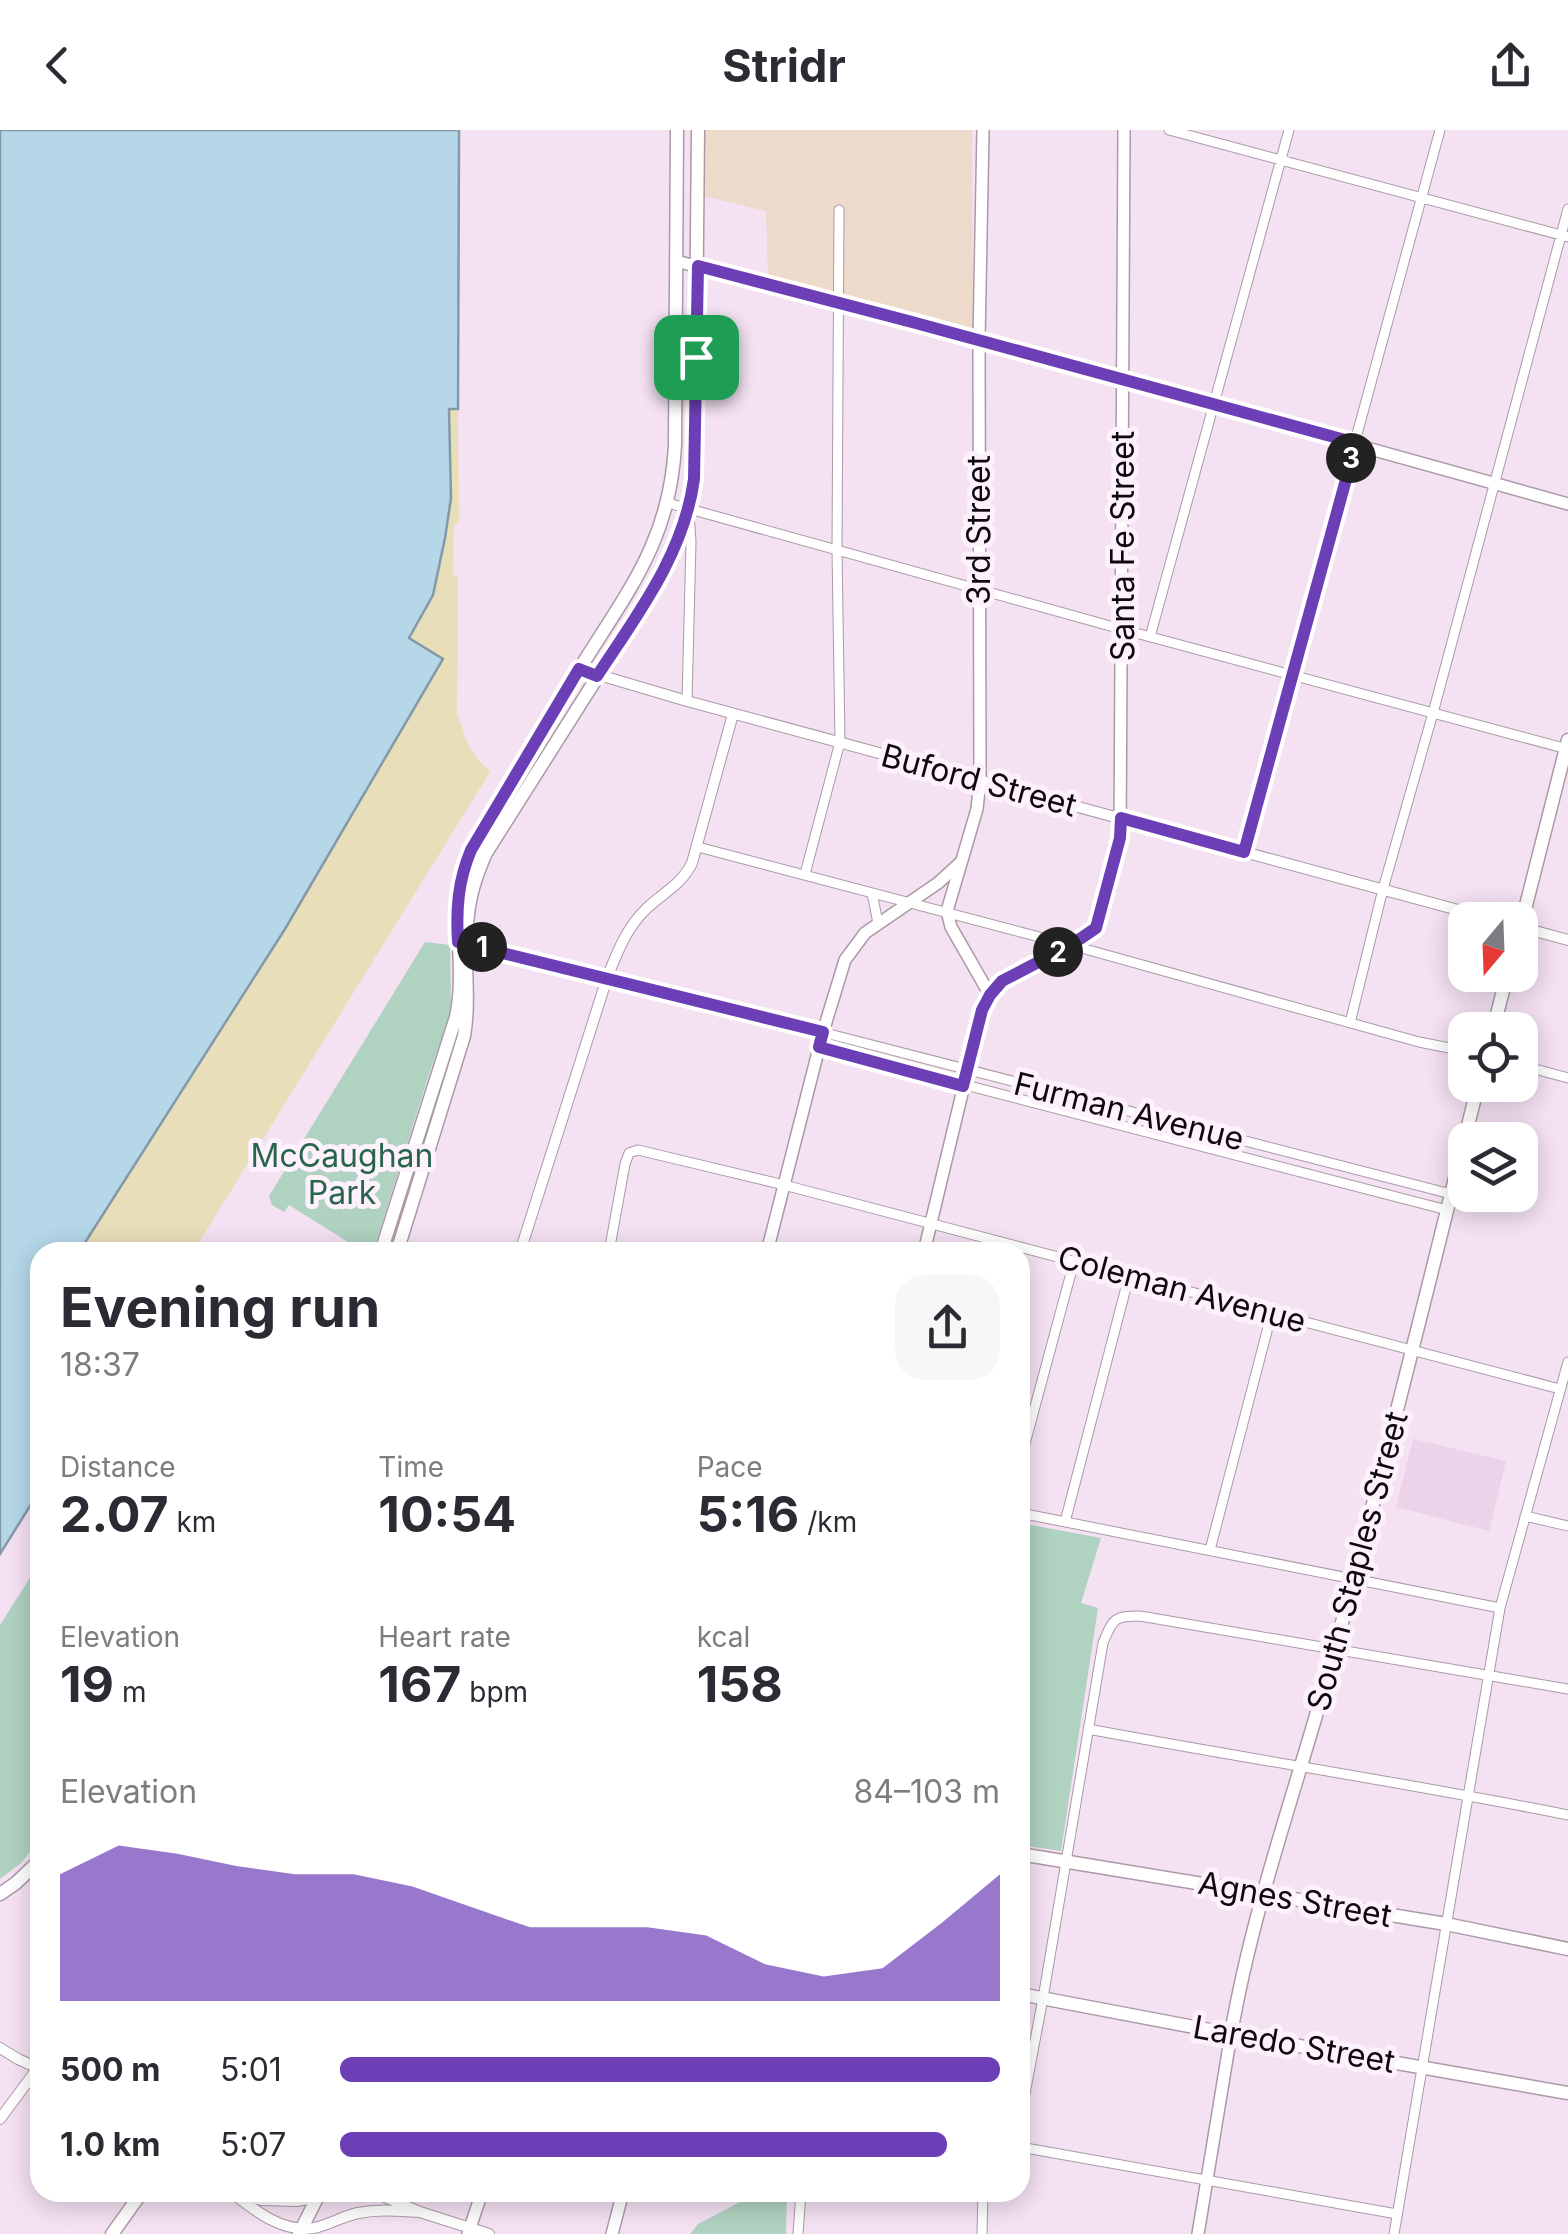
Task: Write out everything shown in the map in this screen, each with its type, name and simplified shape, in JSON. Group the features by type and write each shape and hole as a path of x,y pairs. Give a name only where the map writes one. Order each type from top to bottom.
{"main road":[{"path":"399,1242 464,1036 468,1002 457,901 464,867 579,669 639,575 668,503 674,445 678,130"},
{"path":"384,1242 456,1017 473,884 486,853 668,562 688,510 694,463 698,130"},
{"name":"3rd Street","path":"948,912 977,809 980,780 978,340 984,130"},
{"name":"Santa Fe Street","path":"1096,928 1120,838 1121,818 1124,130"},
{"path":"676,261 839,302 1568,504"},
{"path":"1527,902 1567,746"},
{"path":"769,1242 845,960 864,933 938,884 962,860"},
{"path":"948,912 951,926 990,995"},
{"path":"926,1242 982,1010 990,995 1002,981 1096,928"},
{"name":"South Staples Street","path":"1231,2034 1262,1893 1335,1649 1448,1206"},
{"name":"Agnes Street","path":"1030,1855 1446,1924 1568,1949"},
{"path":"0,1894 30,1870"},
{"name":"Laredo Street","path":"1030,1996 1568,2093"},
{"path":"1198,2234 1231,2034"},
{"path":"112,2234 135,2202"},
{"path":"301,2231 315,2202"},
{"path":"469,2231 479,2202"},
{"path":"612,2234 620,2202"}],"street":[{"path":"1169,130 1564,236"},
{"path":"1150,637 1289,130"},
{"path":"1244,852 1440,130"},
{"path":"1350,1022 1564,236 1568,209"},
{"path":"806,874 840,742 836,550 839,210"},
{"path":"668,503 1433,714 1567,746"},
{"path":"687,701 691,541 688,510"},
{"name":"Buford Street","path":"579,669 1448,907"},
{"path":"523,1242 607,978 633,924 684,876 698,846 733,714"},
{"path":"698,846 1448,1047"},
{"path":"872,893 878,923"},
{"path":"1096,928 1096,952"},
{"path":"1538,932 1568,940"},
{"name":"Furman Avenue","path":"463,943 1448,1193"},
{"name":"Furman Avenue","path":"819,1047 1447,1210"},
{"path":"1538,1070 1568,1078"},
{"path":"1133,1129 1138,1113"},
{"name":"Coleman Avenue","path":"611,1242 629,1153 638,1150 1001,1242"},
{"path":"1285,1168 1290,1152"},
{"name":"Coleman Avenue","path":"1030,1250 1560,1388"},
{"path":"1030,1425 1074,1262"},
{"path":"1064,1522 1129,1276"},
{"path":"1210,1550 1272,1312"},
{"path":"1394,2234 1500,1608 1568,1365"},
{"path":"1030,1515 1500,1608"},
{"path":"1524,1516 1568,1526"},
{"path":"1030,2067 1102,1643 1118,1617 1140,1616 1568,1689"},
{"path":"1088,1730 1568,1815"},
{"path":"0,2048 30,2064"},
{"path":"0,2120 30,2079"},
{"path":"1030,2149 1397,2214"},
{"path":"244,2202 281,2225 301,2231 352,2214 378,2210 420,2212"},
{"path":"396,2202 469,2231 489,2234"},
{"path":"798,2234 800,2202"},
{"path":"982,2234 983,2202"}],"shaded area":[{"path":"705,130 972,130 973,329 768,277 766,211 704,196"},
{"path":"1413,1439 1506,1461 1489,1531 1396,1507"}],"green space":[{"name":"McCaughan Park","path":"425,942 450,945 451,1013 376,1242 348,1242 289,1205 284,1212 272,1205 269,1196"},
{"path":"1030,1525 1101,1538 1081,1603 1098,1608 1061,1851 1030,1846"},
{"path":"30,1578 30,1852 0,1879 0,1625"},
{"path":"740,2202 787,2202 786,2234 690,2234 698,2224"}],"sand":[{"path":"449,409 458,409 459,523 454,524 453,576 458,577 457,714 468,744 490,772 199,1242 85,1242 285,929 443,660 409,638 433,595 451,498"}],"water":[{"path":"0,130 459,130 458,409 449,409 451,498 433,595 409,638 443,659 285,929 85,1242 30,1242 30,1506 0,1554"}],"route":[{"path":"698,266 1356,443 1244,852 1121,818 1120,838 1096,928 1002,981 990,995 982,1010 963,1086 819,1047 823,1032 458,942 457,901 471,850 579,669 597,676 655,586 679,538 694,479 696,357 698,266"}]}
